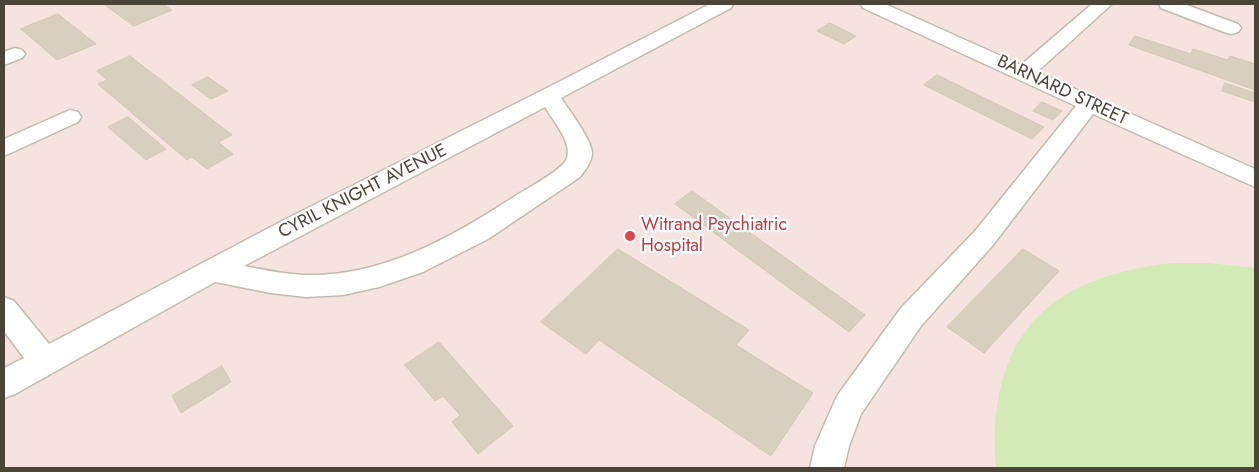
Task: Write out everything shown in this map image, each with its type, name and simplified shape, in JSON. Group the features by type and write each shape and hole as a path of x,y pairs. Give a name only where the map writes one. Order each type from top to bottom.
{"street":[{"name":"CYRIL KNIGHT AVENUE","path":"4,384 293,227 724,4"},
{"name":"BARNARD STREET","path":"870,4 1255,179"},
{"path":"1024,73 1103,4"},
{"path":"1168,4 1231,28"},
{"path":"212,271 304,286 352,283 394,273 467,240 571,171 576,164 581,151 579,145 549,96"},
{"path":"827,468 832,446 848,406 911,317 984,238 1089,104"},
{"path":"4,148 70,117"},
{"path":"4,309 45,362"}],"shaded area":[{"name":"Witrand Psychiatric Hospital","path":"4,4 1255,4 1255,468 4,468"}],"green space":[{"path":"1172,263 1208,263 1255,268 1255,468 996,468 995,435 1000,391 1010,358 1026,331 1046,309 1071,291 1101,278 1134,269"}],"building":[{"path":"104,4 163,4 172,10 134,26"},
{"path":"58,14 96,44 57,60 21,29"},
{"path":"830,23 856,36 844,44 817,31"},
{"path":"1135,36 1191,54 1193,49 1228,60 1230,56 1255,64 1255,90 1129,45"},
{"path":"130,56 232,135 218,142 233,154 207,169 192,157 187,160 98,84 107,80 97,71"},
{"path":"937,75 1044,127 1032,139 924,85"},
{"path":"208,77 228,91 211,99 192,85"},
{"path":"1225,83 1255,93 1255,102 1222,91"},
{"path":"1042,102 1062,111 1053,120 1033,111"},
{"path":"128,117 166,149 146,160 108,127"},
{"path":"692,191 865,315 849,332 675,204"},
{"path":"618,249 749,330 736,345 813,393 771,456 599,340 586,354 541,322"},
{"path":"1023,249 1059,271 984,353 947,327"},
{"path":"439,342 513,426 478,454 452,422 460,415 443,396 435,401 405,365"},
{"path":"222,366 231,382 181,413 172,396"}],"place":[{"name":"Witrand Psychiatric Hospital","path":"630,236"}]}
